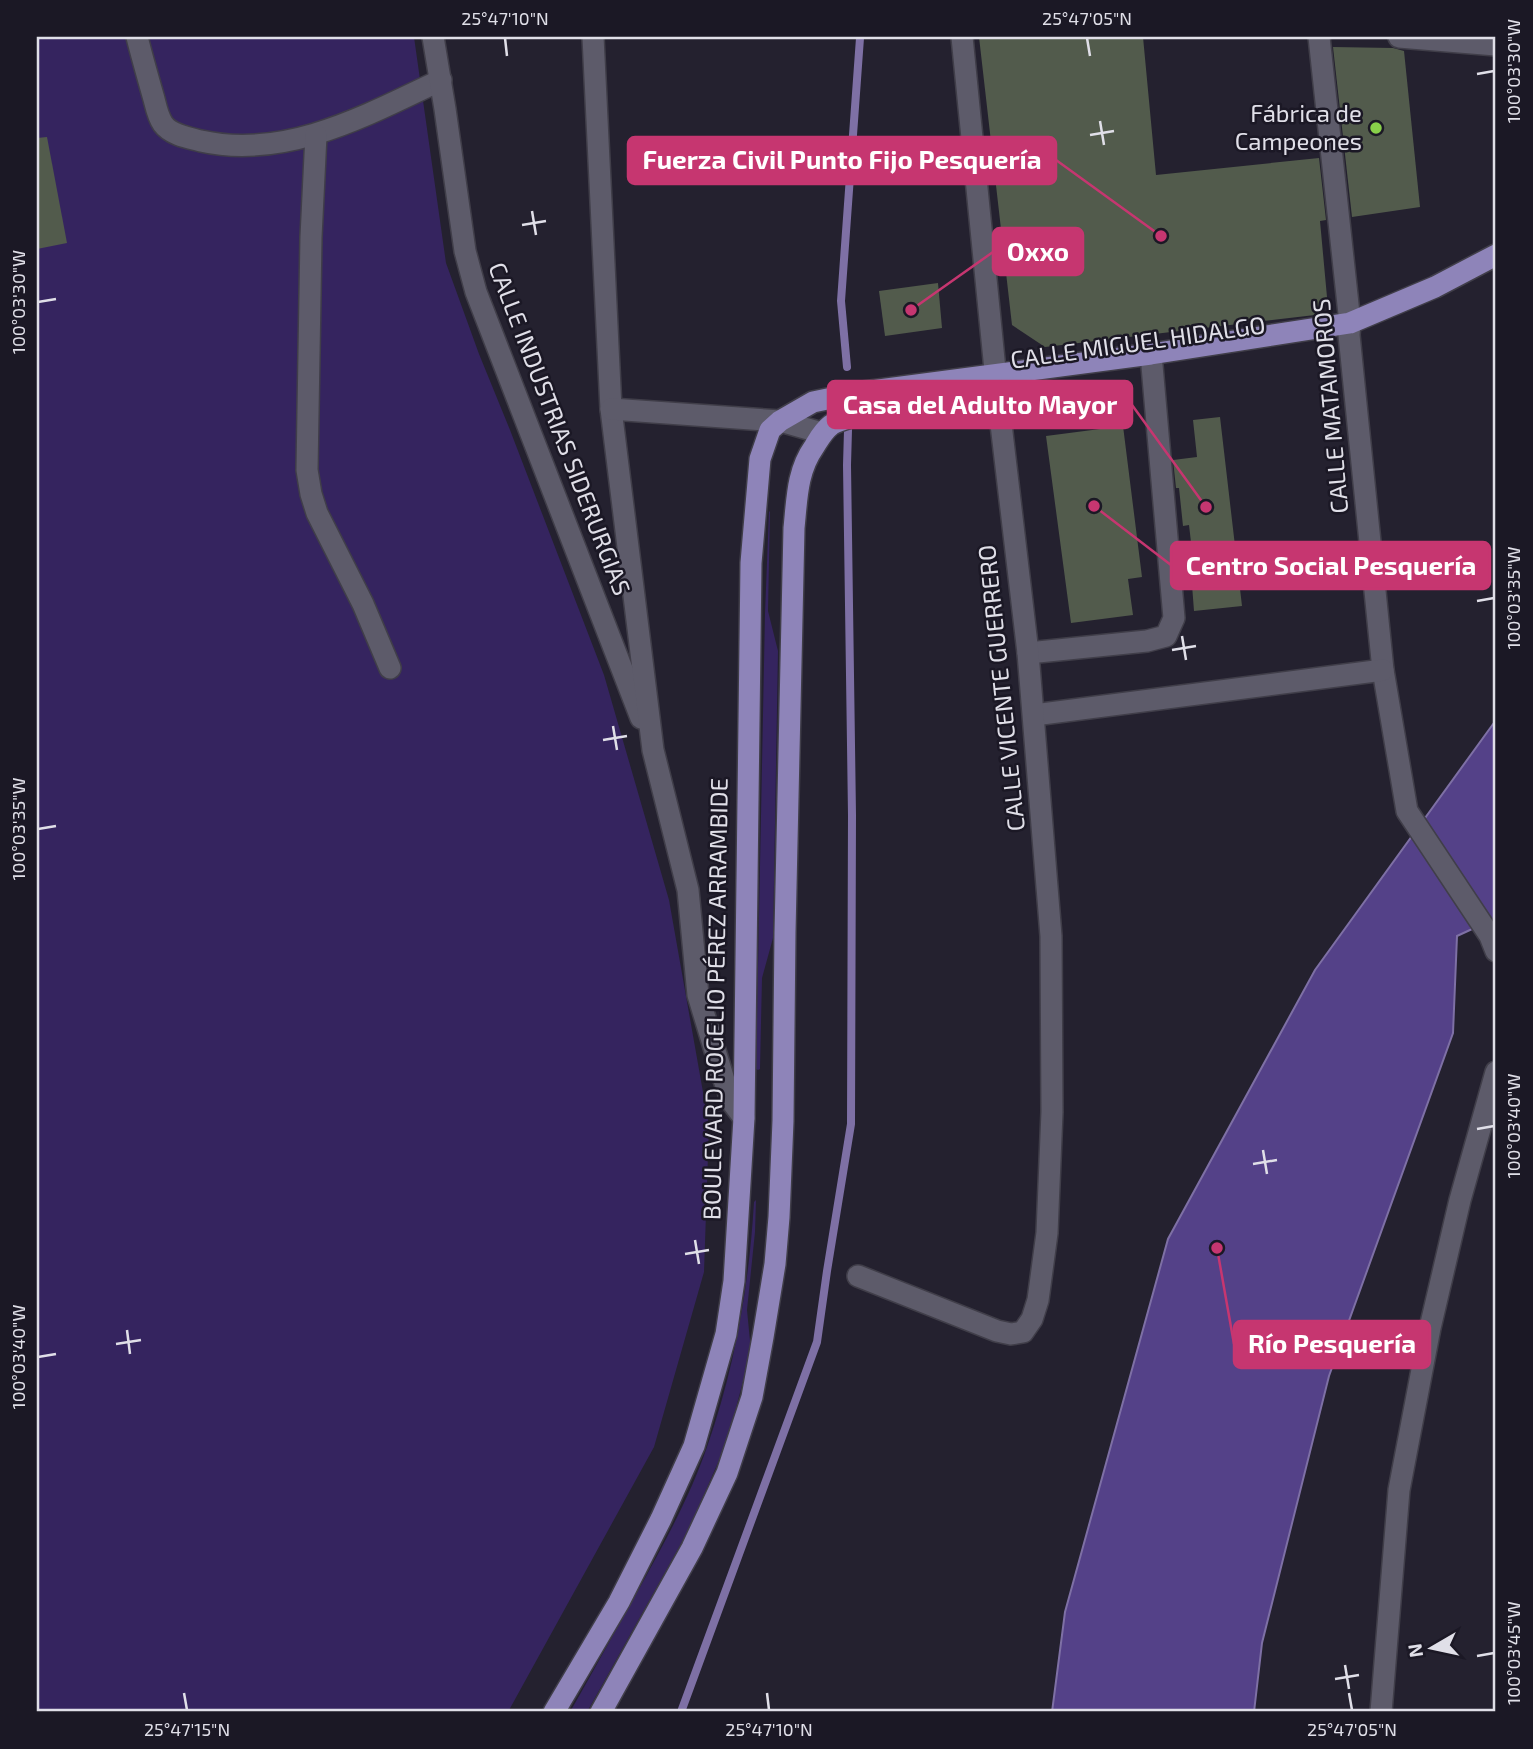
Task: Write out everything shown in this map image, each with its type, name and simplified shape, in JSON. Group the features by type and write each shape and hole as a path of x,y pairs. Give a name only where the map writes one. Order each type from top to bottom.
{"main road":[{"path":"1349,329 1496,254"},
{"path":"780,421 813,402 856,393 996,383 1349,329 1363,330 1455,288 1496,265"},
{"name":"CALLE MIGUEL HIDALGO","path":"822,433 833,424 857,415 996,383"},
{"name":"BOULEVARD ROGELIO PÉREZ ARRAMBIDE","path":"554,1712 619,1602 661,1519 694,1446 726,1334 734,1281 744,1118 751,555 761,459 770,430 780,421"},
{"path":"601,1712 692,1548 727,1473 752,1397 775,1264 783,1121 794,528 797,489 802,470 806,457 822,433"},
{"path":"744,1118 783,1121"}],"street":[{"path":"137,37 163,123 174,133 213,144 250,145 316,135 441,80"},
{"name":"CALLE INDUSTRIAS SIDERURGIAS","path":"433,37 465,251 476,292 653,750"},
{"path":"593,37 611,409 653,750 688,890 698,995 732,1102 744,1118"},
{"name":"CALLE VICENTE GUERRERO","path":"858,1276 997,1331 1011,1334 1023,1332 1032,1319 1038,1300 1045,1247 1052,1112 1051,936 1028,653 996,383 962,37"},
{"name":"CALLE MATAMOROS","path":"1320,37 1383,670 1407,811 1494,942"},
{"path":"1399,37 1496,45"},
{"path":"316,135 311,237 307,440 309,482 317,513 363,604 390,668"},
{"path":"1028,653 1147,641 1166,636 1174,618 1152,361"},
{"path":"611,409 780,421 822,433"},
{"path":"1034,715 1383,670"},
{"path":"1381,1712 1399,1490 1430,1328 1460,1200 1496,1072"}],"shaded area":[{"path":"37,37 414,37 446,263 604,675 669,900 709,1126 704,1272 654,1447 508,1712 37,1712"},
{"path":"770,511 768,611 778,651 773,938 762,978 758,1070 765,613"},
{"path":"1496,720 1496,918 1457,936 1453,1033 1329,1376 1262,1643 1254,1712 1052,1712 1065,1612 1168,1239 1315,970"},
{"path":"756,1200 747,1310 751,1351 727,1442 688,1531 587,1712 570,1712 666,1538 693,1484 707,1447 739,1326"}],"building":[{"path":"979,37 1143,37 1156,175 1319,158 1326,220 1320,221 1327,297 1315,315 1045,347 1012,325"},
{"name":"Fábrica de Campeones","path":"1333,47 1393,48 1404,51 1420,207 1352,217"},
{"path":"47,137 67,243 37,249 37,138"},
{"path":"938,283 942,328 885,336 879,291"},
{"path":"1220,417 1242,606 1194,611 1192,585 1196,585 1189,525 1183,526 1173,460 1197,457 1193,420"},
{"path":"1123,426 1142,577 1128,579 1133,615 1071,623 1046,436"}],"waterway":[{"path":"847,367 841,301 860,38"},
{"path":"681,1712 817,1342 851,1124 852,815 848,430"}],"place":[{"name":"Fábrica de Campeones","path":"1376,128"},
{"name":"Fuerza Civil Punto Fijo Pesquería","path":"1161,236"},
{"name":"Oxxo","path":"911,310"},
{"name":"Centro Social Pesquería","path":"1094,506"},
{"name":"Casa del Adulto Mayor","path":"1206,507"},
{"name":"Río Pesquería","path":"1217,1248"}]}
